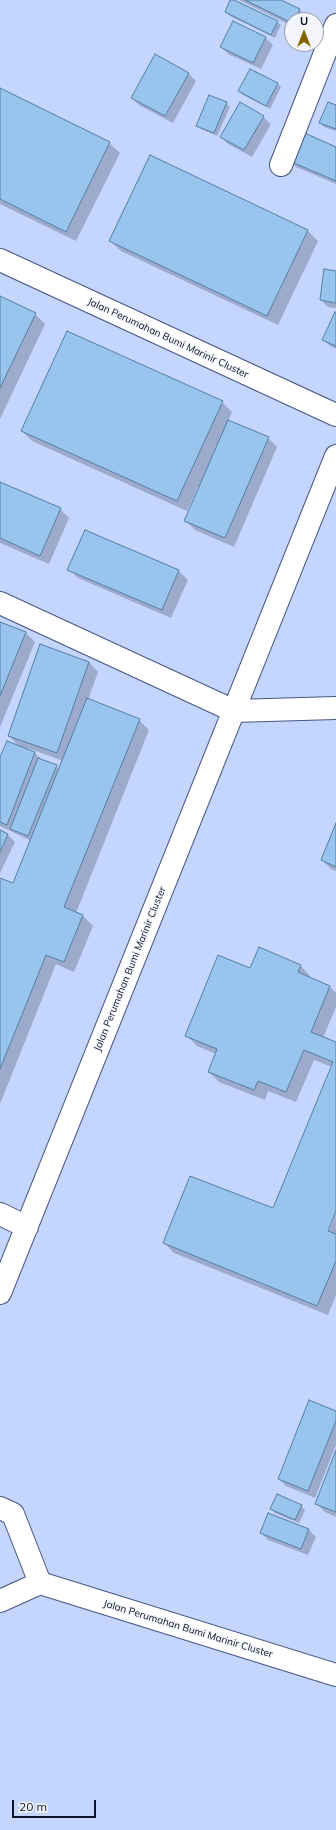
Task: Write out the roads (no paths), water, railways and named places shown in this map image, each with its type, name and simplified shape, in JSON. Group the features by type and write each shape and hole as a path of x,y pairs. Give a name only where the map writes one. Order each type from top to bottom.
{"street":[{"path":"281,165 336,25"},
{"name":"Jalan Perumahan Bumi Marinir Cluster","path":"0,260 336,415"},
{"name":"Jalan Perumahan Bumi Marinir Cluster","path":"0,1293 336,456"},
{"path":"0,603 234,711 336,708"},
{"path":"0,1214 27,1227"},
{"path":"0,1508 13,1514 40,1583 0,1601"},
{"name":"Jalan Perumahan Bumi Marinir Cluster","path":"40,1583 336,1675"}]}
